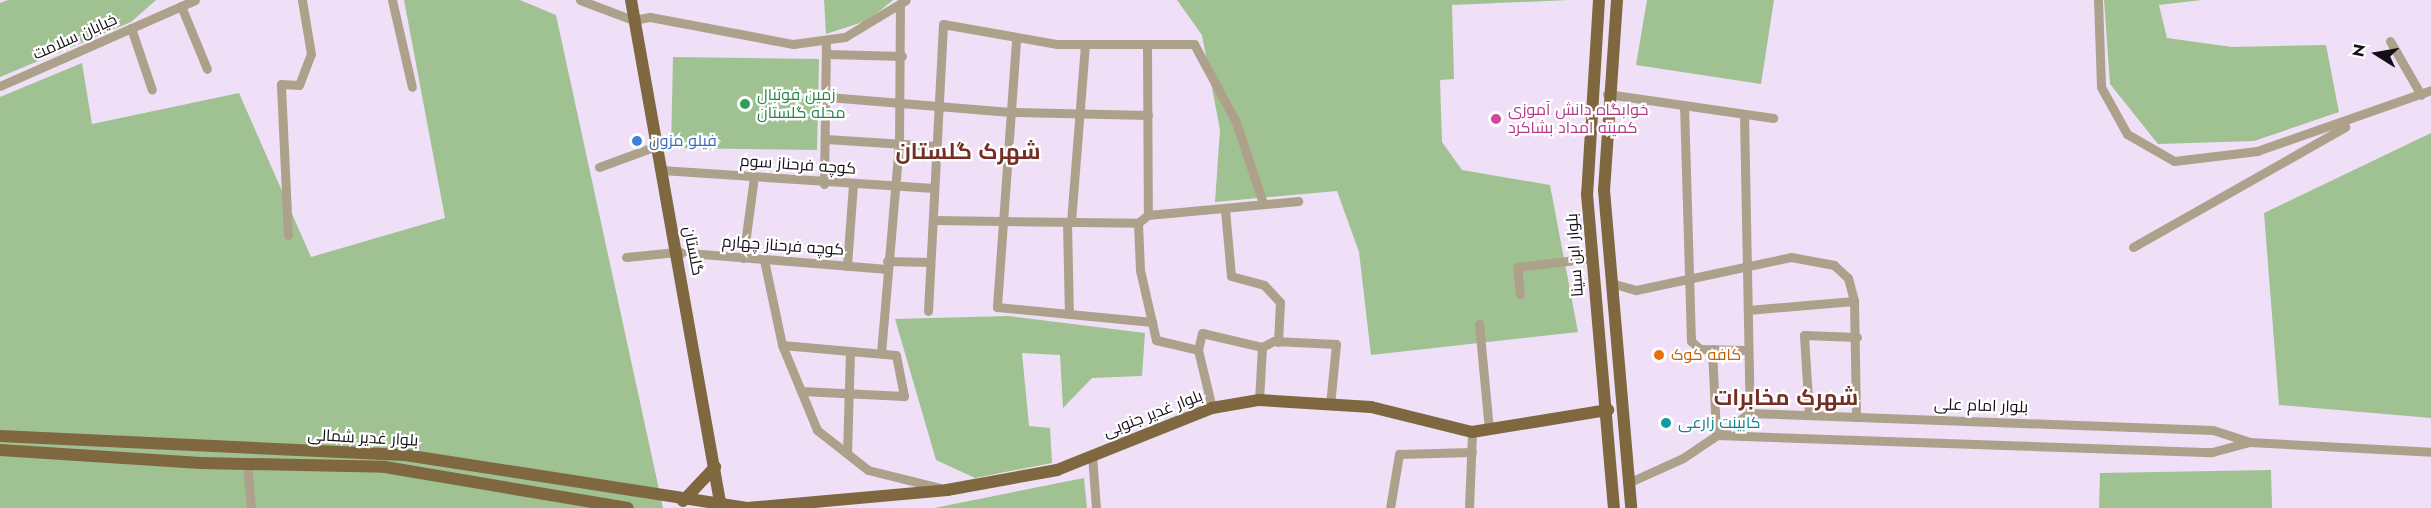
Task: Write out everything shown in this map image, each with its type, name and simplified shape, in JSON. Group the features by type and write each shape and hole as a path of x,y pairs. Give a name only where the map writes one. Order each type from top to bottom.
{"main road":[{"name":"بلوار ابن سینا","path":"1599,0 1586,154 1591,258 1608,410 1615,487 1614,508"},
{"name":"بلوار ابن سینا","path":"1617,0 1607,94 1604,190 1631,508"},
{"name":"گلستان","path":"632,1 633,20 720,505"},
{"name":"بلوار غدیر جنوبی","path":"720,505 747,508 947,490 1057,470 1212,408 1259,400 1371,407 1472,432 1608,410"},
{"name":"بلوار غدیر شمالی","path":"0,436 405,455 683,501 720,505"},
{"name":"بلوار غدیر شمالی","path":"0,450 247,464 385,467 628,508"},
{"path":"683,501 715,467"},
{"path":"1615,487 1630,482"}],"street":[{"name":"خیابان سلامت","path":"0,86 195,0"},
{"path":"288,235 281,84 299,85 311,54 302,0"},
{"path":"392,0 412,87"},
{"path":"580,0 633,20 650,17 775,43 826,42 903,3 899,144 881,353"},
{"path":"2098,0 2102,87 2127,134 2174,161 2257,151 2363,117 2431,90"},
{"path":"181,6 207,69"},
{"path":"928,311 934,220 936,104 943,24 1016,41 1147,47 1194,44 1236,122 1263,203"},
{"path":"131,28 152,90"},
{"path":"1016,41 997,307 1152,322"},
{"path":"2390,41 2421,94"},
{"path":"824,184 828,97 826,42"},
{"path":"1069,314 1069,222 1076,115 1085,45"},
{"path":"1147,47 1148,215"},
{"path":"828,54 902,56"},
{"path":"1607,94 1773,118"},
{"path":"828,97 900,100 1010,112 1148,115"},
{"path":"1684,105 1690,341 1695,348 1745,350"},
{"path":"1630,482 1716,435 1750,413 1745,350 1751,341 1748,310 1750,262 1744,114"},
{"path":"2133,247 2363,117"},
{"path":"826,139 935,146"},
{"path":"599,167 656,146"},
{"name":"کوچه فرحناز سوم","path":"660,170 824,184 933,189"},
{"path":"743,258 754,177"},
{"path":"847,266 853,184"},
{"path":"934,220 1138,223 1148,215 1226,210 1263,203 1298,201"},
{"path":"1226,210 1231,276 1264,285 1280,302 1278,342"},
{"path":"1138,223 1140,270 1156,340 1198,350"},
{"name":"کوچه فرحناز چهارم","path":"626,256 676,252 847,266 930,262"},
{"path":"1611,283 1636,290 1689,279 1750,262 1791,257 1834,266 1848,278 1854,302 1857,337 1857,417"},
{"path":"1520,294 1517,267 1591,258"},
{"path":"764,260 782,345 818,430 868,470 947,490"},
{"path":"1748,310 1854,302"},
{"path":"1479,324 1489,429"},
{"path":"1212,408 1198,350 1202,333 1262,347 1278,342 1336,344 1330,405"},
{"path":"1809,415 1804,335 1857,337"},
{"path":"782,345 896,355 904,396 801,391"},
{"path":"1259,400 1262,347"},
{"path":"1712,349 1716,435"},
{"path":"847,453 850,352"},
{"name":"بلوار امام علی","path":"1750,413 2213,430 2249,442 2431,452"},
{"path":"1469,508 1472,432"},
{"name":"بلوار امام علی","path":"1716,435 2212,452 2249,442"},
{"path":"1390,508 1399,454 1472,453"},
{"path":"1092,455 1096,508"},
{"path":"247,464 251,508"}],"green space":[{"path":"8,0 156,0 131,22 0,77 0,3"},
{"path":"404,0 520,0 556,15 663,508 0,508 0,97 82,63 92,124 239,93 311,257 445,218"},
{"path":"824,0 893,0 869,20 826,34"},
{"path":"1177,0 1569,0 1452,5 1454,79 1440,80 1442,142 1462,170 1550,185 1578,332 1371,355 1359,252 1337,191 1215,202 1220,130 1202,35"},
{"path":"1647,0 1774,0 1761,84 1636,65"},
{"path":"2104,0 2202,0 2159,5 2167,38 2232,47 2326,45 2339,112 2254,141 2158,144 2110,84"},
{"name":"زمین فوتبال محله گلستان","path":"673,57 819,59 817,150 671,148"},
{"path":"2431,133 2431,418 2279,405 2264,213"},
{"path":"1009,316 1145,333 1142,376 1092,378 1063,408 1060,355 1022,353 1029,426 1050,428 1052,463 975,478 936,460 895,319"},
{"path":"2271,470 2272,508 2099,508 2100,473"},
{"path":"1084,478 1087,508 934,508"}],"place":[{"name":"زمین فوتبال محله گلستان","path":"745,104"},
{"name":"خوابگاه دانش آموزی کمیته امداد بشاکرد","path":"1496,119"},
{"name":"فیلو مزون","path":"637,141"},
{"name":"کافه کوک","path":"1659,355"},
{"name":"کابینت زارعی","path":"1666,423"}],"district":[{"name":"شهرک گلستان","path":"968,152"},
{"name":"شهرک مخابرات","path":"1786,398"}]}
